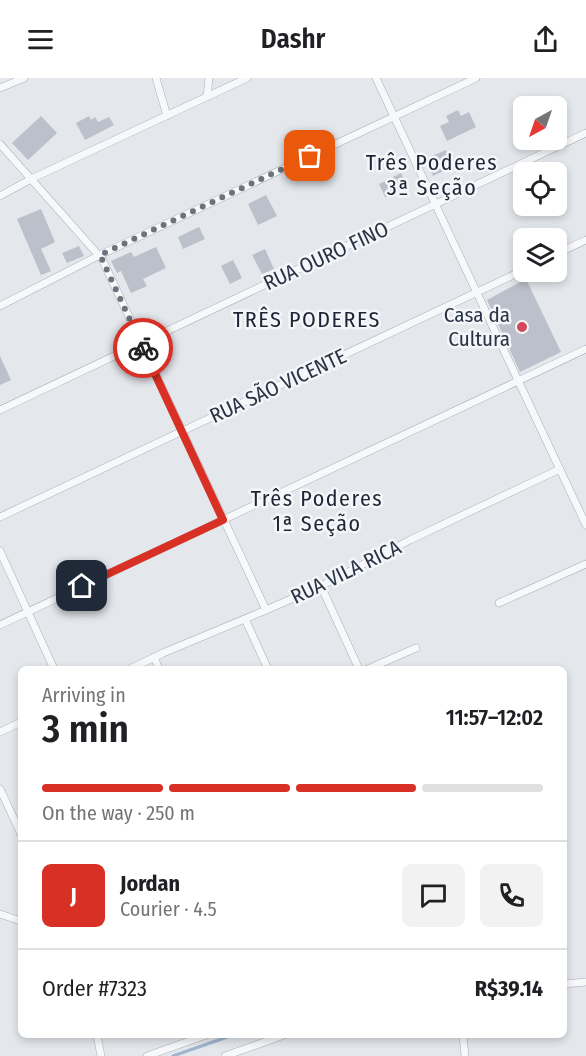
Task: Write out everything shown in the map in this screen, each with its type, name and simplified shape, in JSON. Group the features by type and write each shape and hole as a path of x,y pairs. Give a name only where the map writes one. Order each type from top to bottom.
{"street":[{"path":"0,88 24,78"},
{"path":"156,78 167,116"},
{"path":"207,97 209,78"},
{"path":"0,196 31,179 247,78"},
{"path":"376,78 586,525"},
{"path":"0,306 100,255 476,78"},
{"name":"RUA OURO FINO","path":"0,410 586,133"},
{"path":"0,144 100,255 266,610"},
{"path":"567,249 586,240"},
{"name":"RUA SÃO VICENTE","path":"0,517 513,275"},
{"path":"0,625 586,349"},
{"name":"RUA VILA RICA","path":"136,666 321,585 560,469"},
{"path":"0,551 53,666"},
{"path":"499,603 586,564"},
{"path":"321,585 358,666"},
{"path":"245,619 267,666"},
{"path":"375,666 416,648"},
{"path":"153,657 158,666"},
{"path":"0,732 18,723"},
{"path":"0,789 18,828"},
{"path":"0,914 18,918"},
{"path":"567,984 586,982"},
{"path":"98,1038 101,1056"},
{"path":"147,1056 198,1038"},
{"path":"225,1056 276,1038"},
{"path":"463,1038 465,1056"}],"building":[{"path":"458,110 461,116 469,112 476,127 447,141 440,126 449,122 446,116"},
{"path":"41,116 57,133 28,160 12,143"},
{"path":"89,116 91,120 95,117 98,122 109,117 114,125 85,140 76,123"},
{"path":"446,150 454,166 433,176 425,159"},
{"path":"401,173 408,187 385,197 379,184"},
{"path":"266,195 277,216 258,225 248,204"},
{"path":"41,209 55,242 41,249 51,271 41,275 17,219"},
{"path":"199,227 205,239 183,249 178,237"},
{"path":"79,246 84,256 67,263 62,253"},
{"path":"156,247 166,268 143,279 147,286 131,293 121,271 117,273 111,261 131,252 134,257"},
{"path":"265,249 274,269 262,274 252,255"},
{"path":"233,260 242,278 230,284 221,266"},
{"name":"Casa da Cultura","path":"520,282 527,282 561,352 520,372 487,300"},
{"path":"0,356 11,380 0,385"}],"waterway":[{"path":"173,1056 224,1038"}],"way so far":[{"path":"143,348 100,255 310,156"}],"place":[{"name":"Casa da Cultura","path":"522,327"}],"district":[{"name":"Três Poderes 3ª Seção","path":"432,174"},
{"name":"TRÊS PODERES","path":"307,319"},
{"name":"Três Poderes 1ª Seção","path":"317,510"}],"route":[{"path":"82,586 223,520 143,348"}]}
